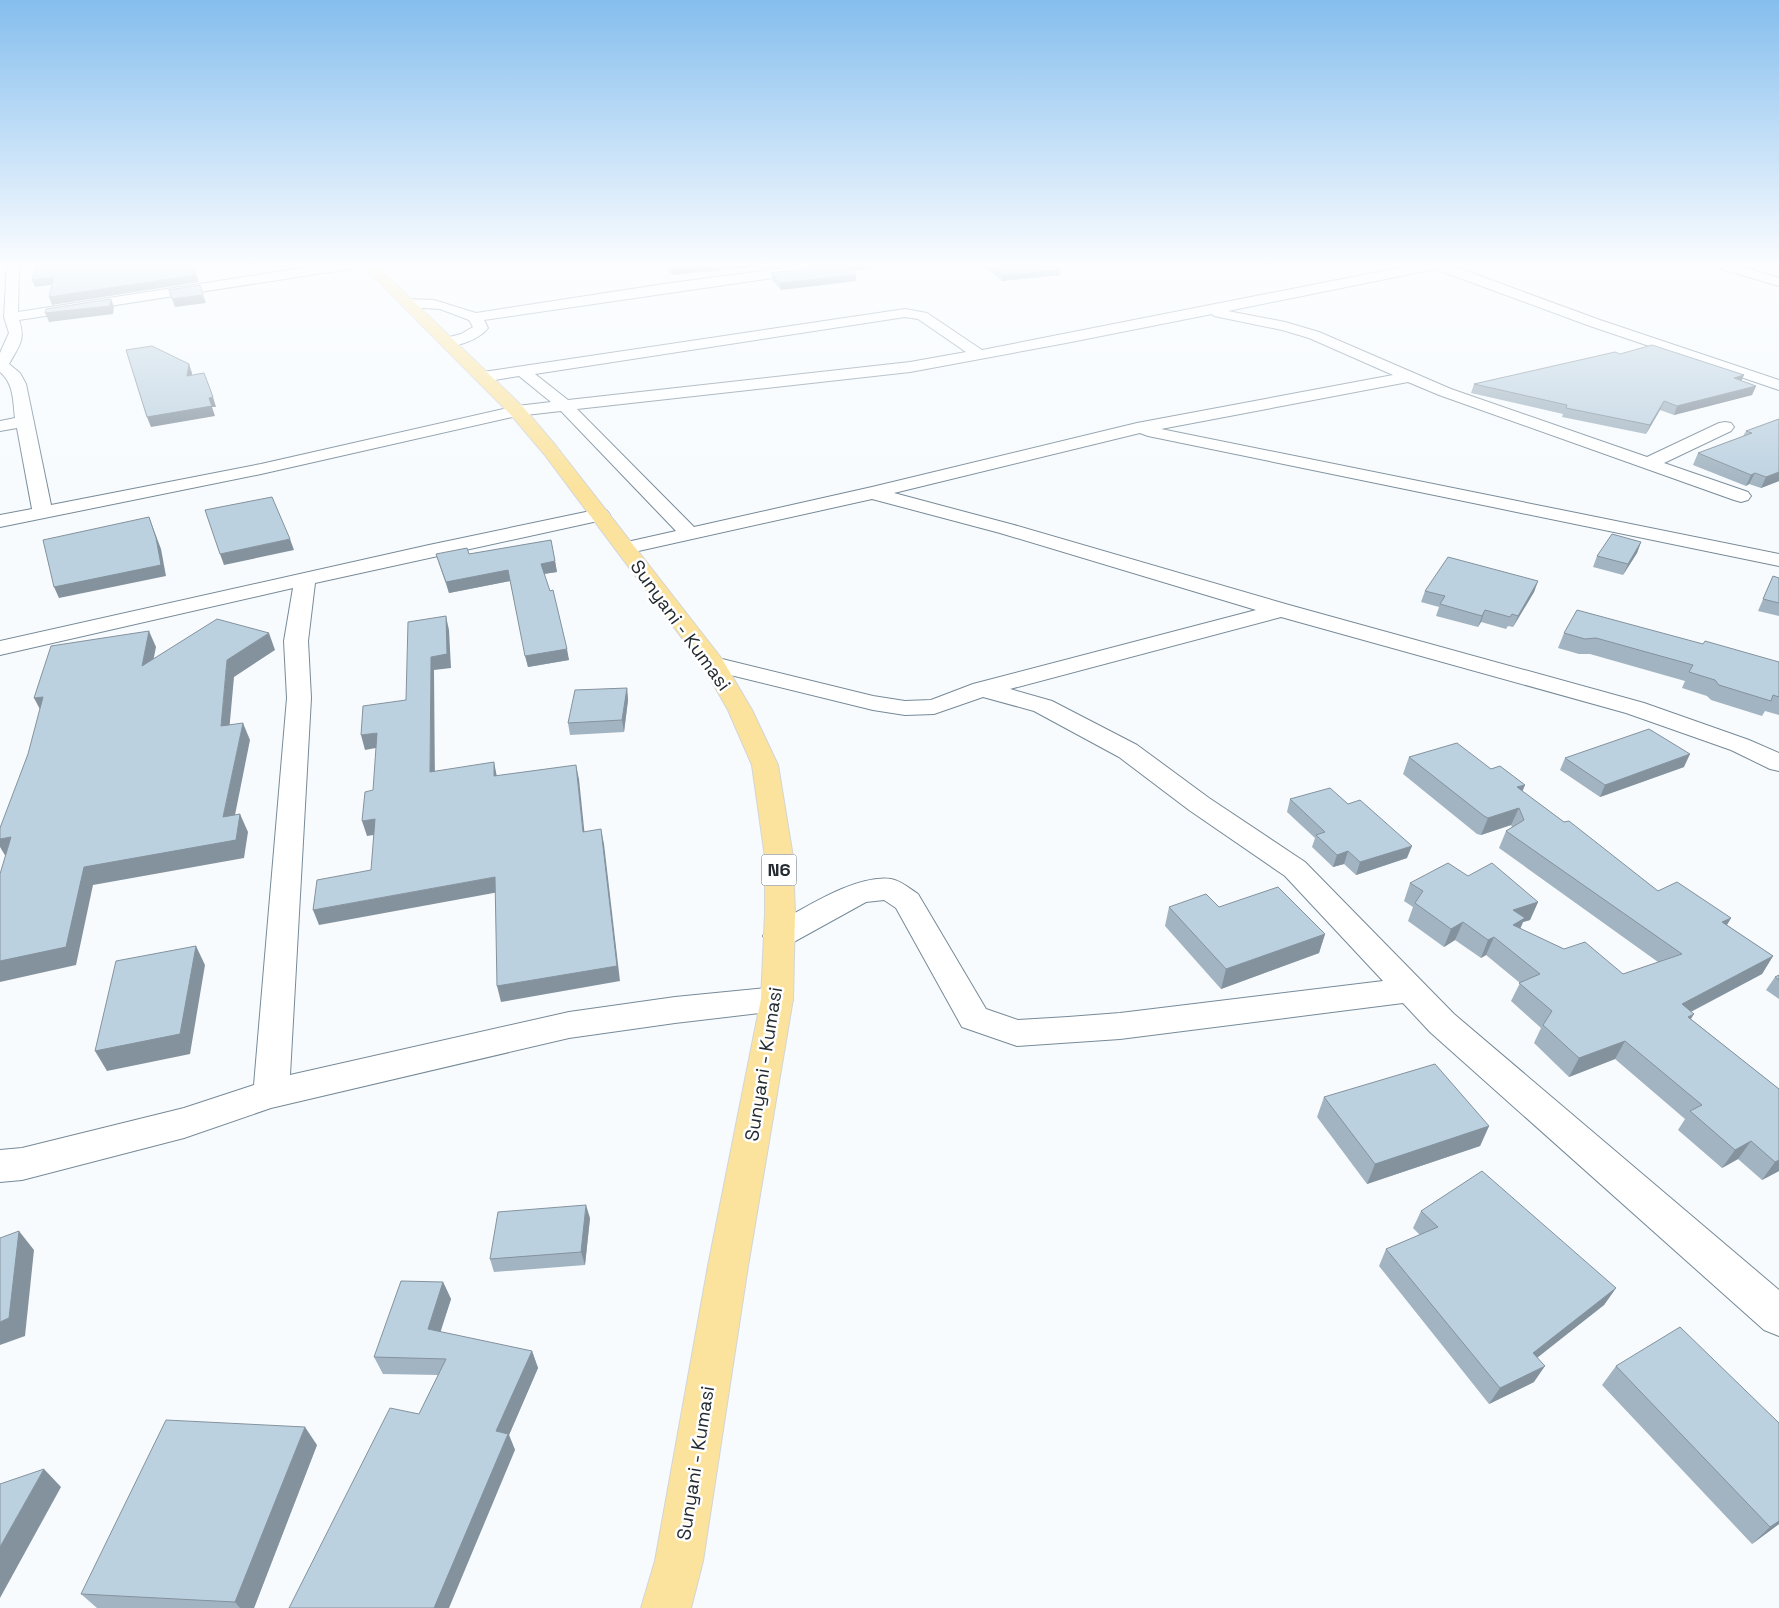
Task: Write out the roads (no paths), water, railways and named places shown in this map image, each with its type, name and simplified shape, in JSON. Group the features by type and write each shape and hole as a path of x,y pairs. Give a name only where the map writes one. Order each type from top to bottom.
{"main road":[{"name":"Sunyani - Kumasi","path":"446,342 516,411 550,450 714,664 740,710 764,765 779,857 780,914 777,999 728,1266 679,1561 666,1608"}],"street":[{"path":"14,340 0,364 14,376 18,384 43,513"},
{"path":"446,342 454,340"},
{"path":"483,377 726,340"},
{"path":"957,340 978,354"},
{"path":"0,521 260,469 516,411 910,367 1060,340"},
{"path":"1325,340 1445,392 1741,496"},
{"path":"1645,340 1779,385"},
{"path":"1627,350 1656,344"},
{"path":"522,371 564,405 690,534"},
{"path":"625,548 872,493 1136,428 1409,377"},
{"path":"1445,392 1474,385"},
{"path":"0,426 24,422"},
{"path":"1650,464 1725,427"},
{"path":"1136,428 1303,464 1779,560"},
{"path":"872,493 1007,529 1281,610 1635,708 1740,745 1779,763"},
{"path":"0,648 305,581 429,551 600,515"},
{"path":"271,1094 299,698 296,640 305,581"},
{"path":"714,664 872,703 905,708 934,706 982,689 1281,610"},
{"path":"982,689 1043,706 1128,751 1199,804 1295,869 1442,1023 1774,1304"},
{"path":"779,936 860,892 890,889 907,901 974,1018 1017,1032 1120,1026 1410,990"},
{"path":"0,1166 22,1164 174,1125 271,1094 568,1025 675,1010 777,999"}]}
